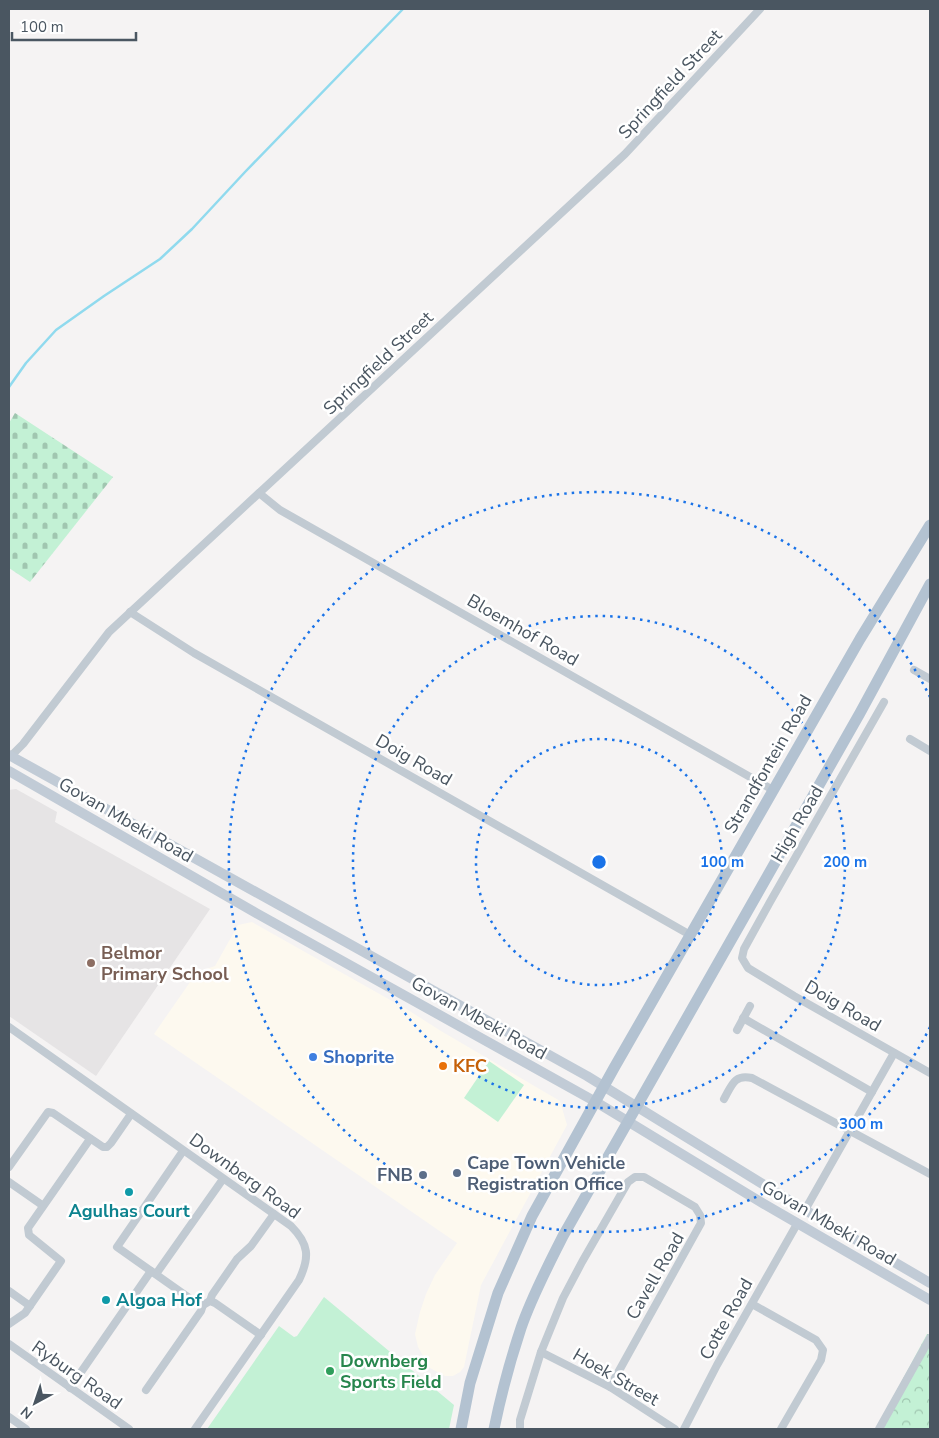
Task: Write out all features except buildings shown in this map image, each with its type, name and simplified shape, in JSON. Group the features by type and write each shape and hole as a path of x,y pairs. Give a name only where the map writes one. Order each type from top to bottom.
{"main road":[{"name":"Strandfontein Road","path":"461,1429 475,1365 505,1277 532,1216 773,790 860,639 930,525"},
{"path":"494,1429 502,1392 517,1342 540,1284 563,1236 860,712 930,584"},
{"path":"9,771 11,757"},
{"name":"Govan Mbeki Road","path":"11,757 464,1006 636,1106 805,1210 930,1283"},
{"name":"Govan Mbeki Road","path":"9,771 256,913 596,1102 797,1224 930,1300"}],"street":[{"name":"Springfield Street","path":"11,757 23,744 96,647 130,612 625,154 760,9"},
{"name":"Bloemhof Road","path":"260,493 280,510 773,790"},
{"name":"Doig Road","path":"130,612 194,653 684,932"},
{"path":"914,670 930,679"},
{"name":"High Road","path":"744,962 742,958 744,949 884,702"},
{"path":"910,739 930,751"},
{"name":"Doig Road","path":"744,962 748,968 794,996 930,1072"},
{"path":"737,1030 750,1006"},
{"path":"744,1018 872,1092"},
{"name":"Downberg Road","path":"9,1027 291,1226 302,1238 307,1252 305,1268 299,1280 195,1429"},
{"path":"805,1210 894,1053"},
{"path":"724,1099 737,1079 743,1076 752,1078 930,1174"},
{"path":"9,1167 48,1112 53,1112 103,1147 108,1147 131,1114"},
{"path":"9,1324 20,1318 30,1306 61,1261 28,1233 29,1225 90,1139"},
{"path":"183,1151 117,1247 195,1302 215,1303 261,1335"},
{"name":"Cavell Road","path":"541,1352 582,1262 628,1182 635,1177 644,1177 694,1207 700,1215 701,1223 610,1387"},
{"path":"70,1388 153,1272 223,1179"},
{"path":"9,1182 42,1206"},
{"path":"146,1390 238,1257 251,1246 274,1214"},
{"name":"Cotte Road","path":"684,1429 797,1224"},
{"path":"9,1291 30,1306"},
{"path":"752,1304 816,1340 823,1350 821,1360 782,1429"},
{"path":"879,1429 930,1338"},
{"name":"Ryburg Road","path":"9,1344 129,1429"},
{"path":"520,1429 520,1420 541,1352"},
{"name":"Hoek Street","path":"541,1352 610,1387 675,1429"},
{"path":"9,1417 26,1429"}],"shaded area":[{"name":"Belmor Primary School","path":"16,789 57,812 55,822 210,909 96,1076 9,1016 9,790"},
{"path":"252,922 408,1010 560,1101 567,1125 481,1285 464,1367 453,1376 445,1376 430,1368 418,1347 415,1334 426,1294 435,1275 457,1243 154,1034 197,972 215,966 238,925"}],"green space":[{"path":"15,413 113,477 30,582 9,568 9,423"},
{"path":"489,1061 524,1085 498,1122 464,1098"},
{"name":"Downberg Sports Field","path":"324,1297 454,1405 449,1429 207,1429 279,1326 294,1337 297,1336"},
{"path":"927,1334 930,1335 930,1429 876,1429"}],"waterway":[{"path":"9,387 26,363 56,330 160,259 192,229 403,9"}],"place":[{"name":"Belmor Primary School","path":"91,963"},
{"name":"Shoprite","path":"313,1057"},
{"name":"KFC","path":"443,1066"},
{"name":"Cape Town Vehicle Registration Office","path":"457,1173"},
{"name":"FNB","path":"423,1175"},
{"name":"Agulhas Court","path":"129,1192"},
{"name":"Algoa Hof","path":"106,1300"},
{"name":"Downberg Sports Field","path":"330,1371"}]}
